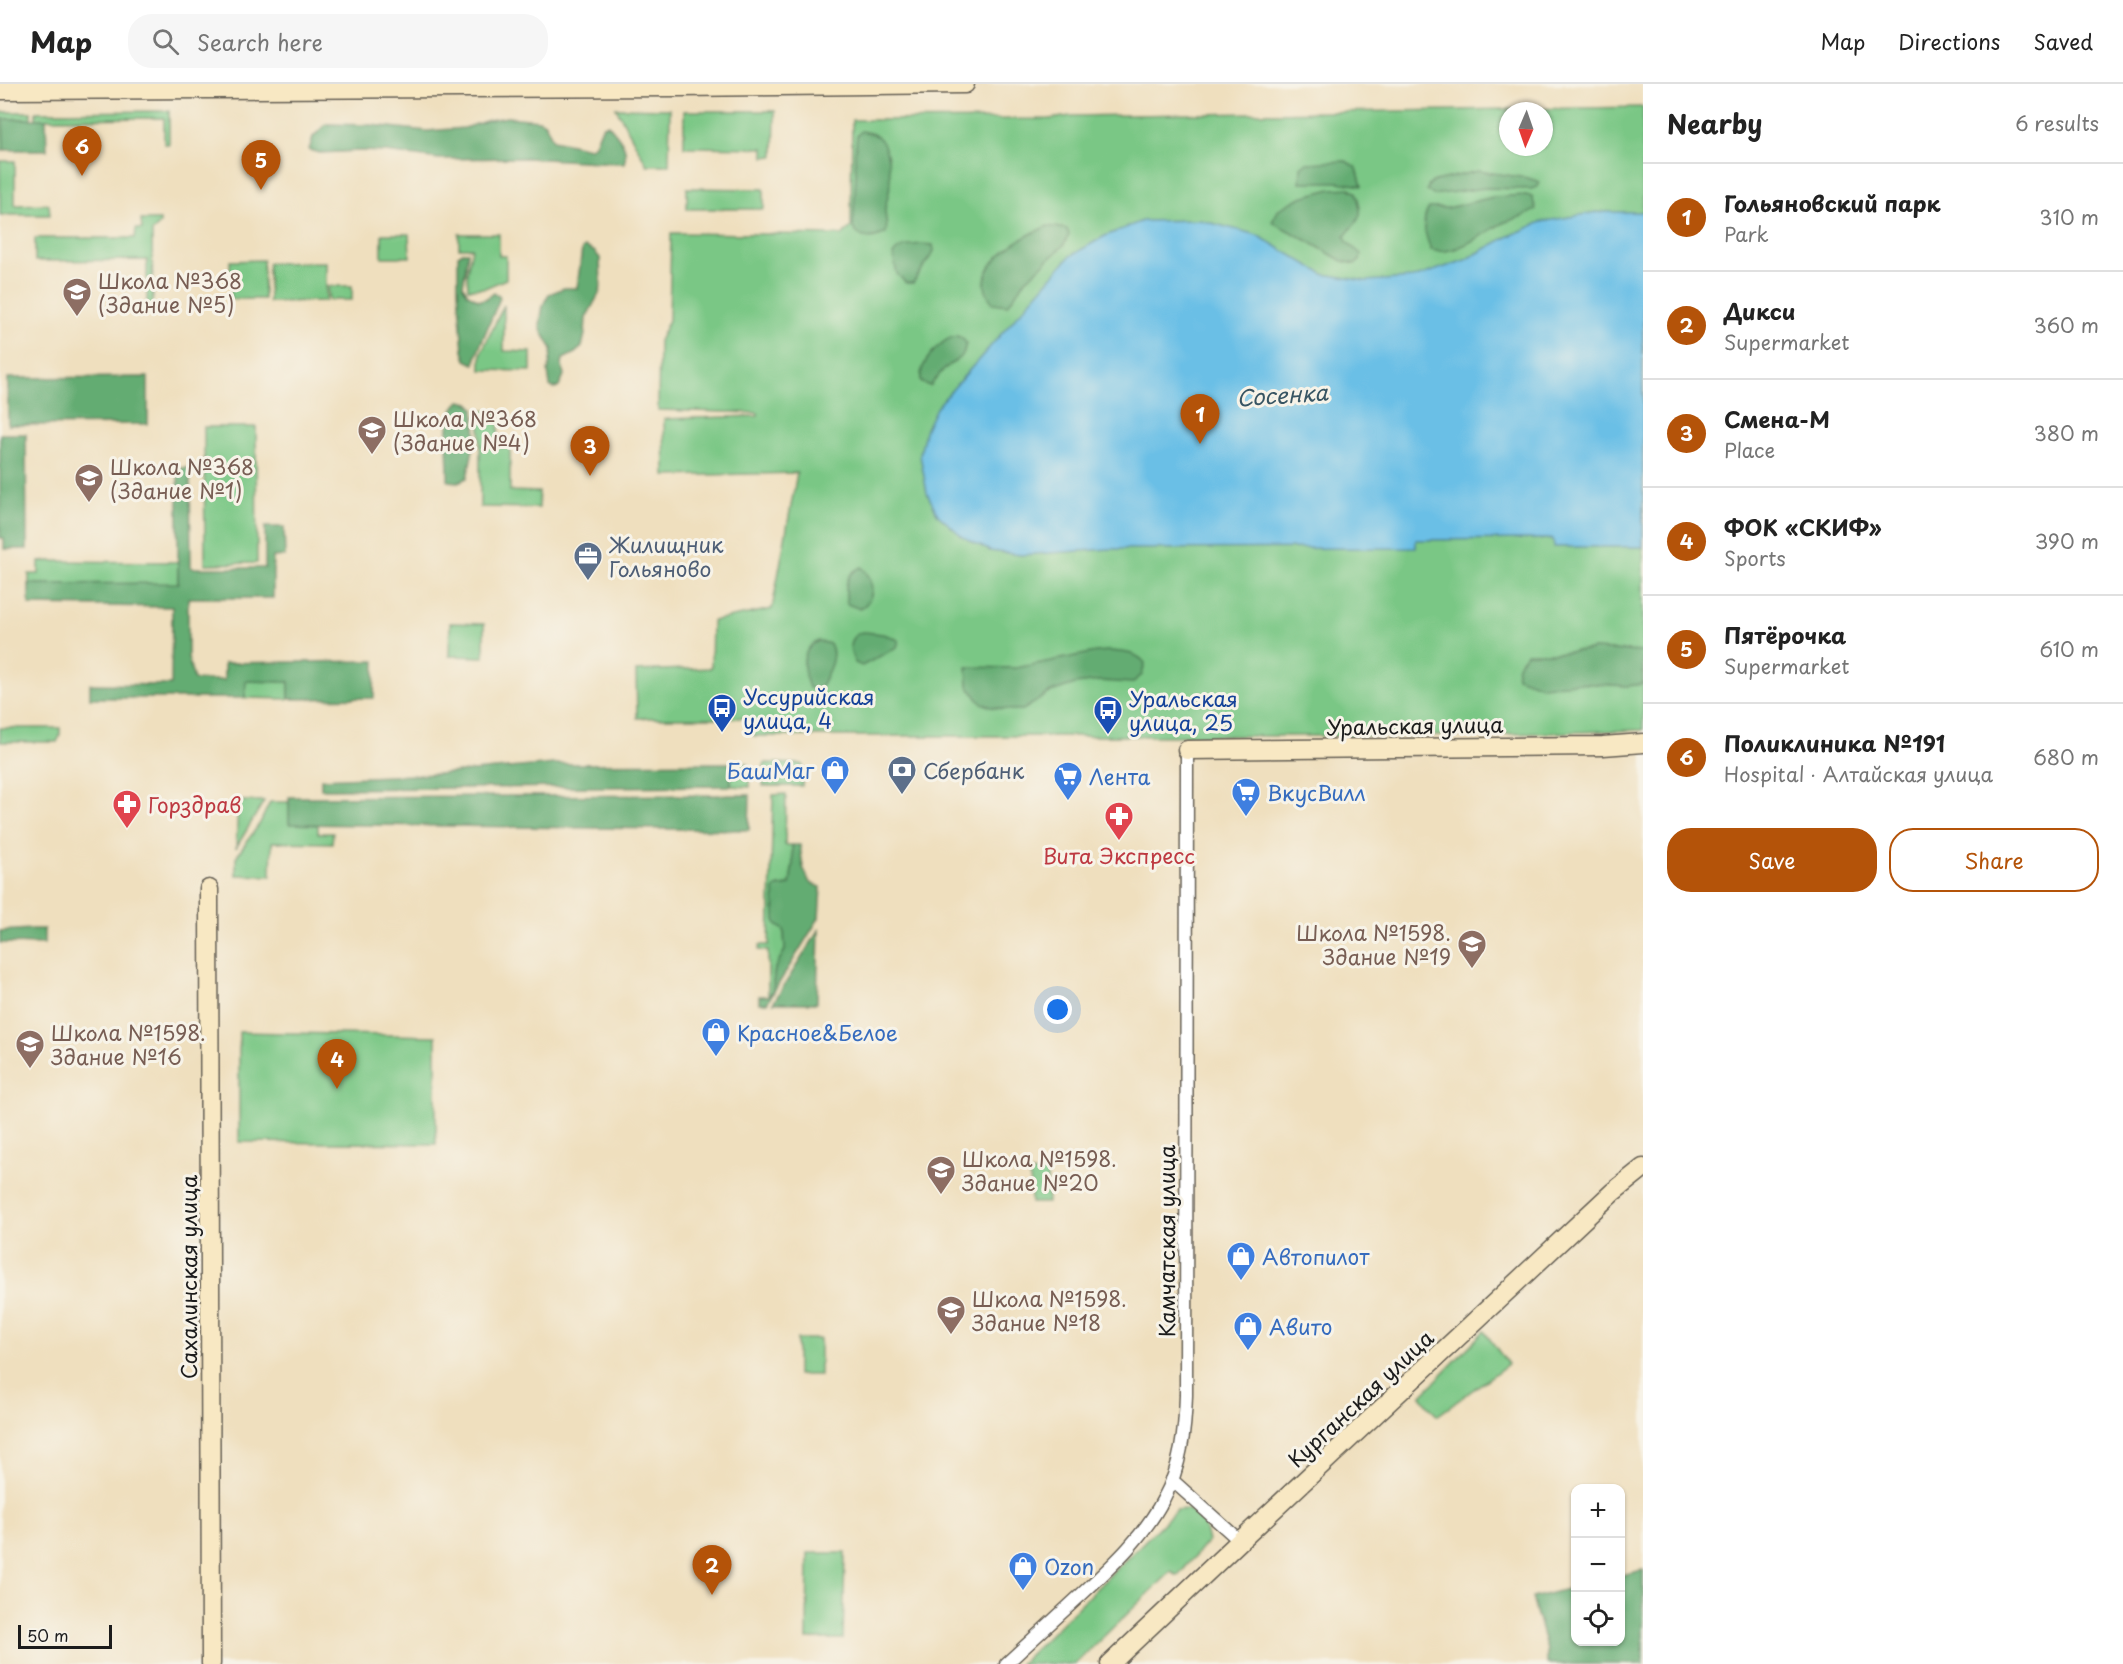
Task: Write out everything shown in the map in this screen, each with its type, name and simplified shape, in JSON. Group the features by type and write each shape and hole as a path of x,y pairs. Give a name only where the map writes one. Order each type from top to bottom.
{"street":[{"path":"0,90 965,84"},
{"name":"Уральская улица","path":"1187,750 1578,746 1643,743"},
{"name":"Камчатская улица","path":"1006,1664 1117,1561 1134,1542 1164,1498 1172,1480 1182,1440 1186,1395 1187,750"},
{"name":"Сахалинская улица","path":"208,889 211,1664"},
{"name":"Курганская улица","path":"1110,1664 1613,1192 1643,1168"},
{"path":"1172,1480 1240,1540"}],"green space":[{"path":"1643,107 1643,730 1450,736 754,736 743,718 637,718 636,671 711,668 712,621 772,609 797,473 665,476 664,419 758,416 758,413 658,410 659,341 669,320 671,233 842,235 851,227 852,120 1049,119 1071,116 1499,109 1499,156 1553,156 1553,108"},
{"path":"616,108 670,109 669,165 647,165"},
{"path":"169,111 169,144 164,144 164,118 36,119 36,112"},
{"path":"684,111 775,111 774,156 764,157 764,148 684,147"},
{"path":"0,112 31,112 31,119 3,119 4,150 0,150"},
{"path":"507,117 539,120 545,123 553,140 590,148 595,144 602,127 608,124 624,146 624,163 526,158 439,159 386,152 320,153 309,150 313,137 326,124 371,125 427,131 464,128"},
{"path":"3,119 46,119 47,150 4,150"},
{"path":"861,131 878,137 882,142 890,174 885,210 886,233 868,238 859,235 853,228 855,155 857,136"},
{"path":"0,161 15,161 15,205 49,204 50,215 0,215"},
{"path":"1346,161 1357,168 1362,186 1338,182 1300,182 1301,167 1306,163"},
{"path":"1478,171 1528,178 1540,182 1538,187 1531,189 1485,188 1433,195 1427,190 1429,184 1435,181"},
{"path":"687,188 764,189 764,209 687,209"},
{"path":"1351,188 1356,192 1360,217 1345,236 1347,242 1361,254 1360,261 1355,264 1342,261 1272,222 1279,209 1301,197 1331,189"},
{"path":"1526,195 1532,197 1536,209 1532,212 1501,224 1458,248 1431,250 1424,224 1429,208 1448,208 1493,197"},
{"path":"141,220 160,220 160,224 152,232 153,314 147,314 147,260 35,261 35,238 135,238 136,229 142,229"},
{"path":"1048,226 1067,229 1069,235 1063,246 1023,283 1008,305 993,303 986,290 986,278 991,266 1011,246"},
{"path":"382,234 409,234 410,257 382,257"},
{"path":"459,234 499,234 499,256 506,256 506,279 485,288 468,289 467,272 472,248 459,248"},
{"path":"920,244 933,245 934,251 913,283 906,283 897,274 893,255 901,248"},
{"path":"585,247 594,251 600,258 600,292 586,318 582,347 563,359 564,375 559,387 553,388 550,386 548,372 552,349 540,325 543,305 549,294 564,288 577,288 582,249"},
{"path":"468,252 463,286 468,294 479,300 494,293 500,298 474,364 466,360 463,351 458,290 458,255"},
{"path":"263,260 264,299 231,299 230,261"},
{"path":"326,262 326,301 269,302 268,263"},
{"path":"328,286 352,286 352,300 329,300"},
{"path":"504,305 504,351 531,352 531,371 481,370 481,353"},
{"path":"957,336 966,343 963,355 943,370 930,386 922,383 922,369 931,354 944,342"},
{"path":"148,377 148,424 8,425 8,378"},
{"path":"460,401 469,403 474,408 476,436 467,478 458,482 448,481 447,438 450,417"},
{"path":"480,411 499,411 498,447 510,447 510,491 539,492 539,508 480,507"},
{"path":"204,427 256,427 257,563 205,564"},
{"path":"0,434 26,434 27,549 4,549 4,538 0,538"},
{"path":"178,468 190,468 191,568 265,568 265,527 284,527 285,556 273,557 273,598 188,598 188,657 194,680 224,680 224,663 375,661 374,698 289,699 289,682 246,681 245,698 90,698 90,684 171,685 172,607 29,605 29,584 178,583"},
{"path":"39,561 178,562 178,584 29,584 29,574 39,574"},
{"path":"862,567 869,578 872,589 869,600 860,609 847,604 846,592 849,577"},
{"path":"450,623 484,624 484,657 449,656"},
{"path":"862,632 895,638 899,641 897,647 862,666 855,663 850,644 853,637"},
{"path":"818,641 830,644 833,654 831,665 821,686 815,689 809,688 804,662 808,650"},
{"path":"1595,649 1643,652 1643,684 1627,686 1575,683 1542,686 1517,677 1519,664 1527,653 1560,653"},
{"path":"1109,651 1129,653 1142,659 1145,663 1142,675 1132,683 1100,681 1075,684 1051,692 1023,710 991,707 980,702 968,686 967,667 1016,668"},
{"path":"245,681 289,682 289,699 245,698"},
{"path":"0,728 60,728 60,736 57,742 0,742"},
{"path":"731,763 747,763 750,771 750,787 731,786"},
{"path":"731,763 731,786 321,789 321,779 437,774 554,764"},
{"path":"766,763 802,764 804,770 802,786 763,786"},
{"path":"786,794 785,845 792,845 793,862 790,885 779,886 774,906 777,925 784,930 785,950 775,968 772,992 768,996 768,951 759,950 760,945 769,945 773,795"},
{"path":"750,795 749,830 289,824 289,797"},
{"path":"238,801 264,801 236,848"},
{"path":"270,802 289,802 290,824 318,825 318,833 333,833 332,843 272,842 271,876 236,875 236,857 260,823"},
{"path":"792,845 800,845 803,867 810,883 821,887 819,918 767,1003 759,1003 759,996 768,996 772,992 775,968 785,950 784,930 777,925 775,920 774,890 776,887 790,885 793,862"},
{"path":"44,929 44,944 0,943 0,931"},
{"path":"819,930 817,1003 773,1003"},
{"path":"239,1032 436,1036 436,1144 239,1142"},
{"path":"1047,1172 1048,1203 1031,1203 1030,1173"},
{"path":"1484,1331 1508,1364 1437,1416 1421,1396"},
{"path":"797,1339 820,1339 820,1375 797,1375"},
{"path":"1187,1509 1203,1520 1208,1541 1178,1576 1171,1572 1075,1664 1020,1664 1176,1510"},
{"path":"808,1553 845,1553 843,1639 807,1639"},
{"path":"1643,1570 1643,1664 1547,1664 1547,1650 1532,1598 1571,1588 1571,1646 1625,1646 1625,1574"}],"water":[{"name":"Сосенка","path":"1597,212 1643,212 1643,547 1554,547 1553,539 1416,540 1416,548 1110,549 1021,555 990,551 963,537 938,515 927,493 920,455 925,431 936,408 1070,256 1105,236 1142,221 1200,220 1257,235 1323,274 1366,281 1413,278 1465,260 1541,222"}],"place":[{"name":"Поликлиника №191","path":"82,176"},
{"name":"Пятёрочка","path":"261,190"},
{"name":"Школа №368 (Здание №5)","path":"77,318"},
{"name":"Гольяновcкий парк","path":"1200,444"},
{"name":"Школа №368 (Здание №4)","path":"372,456"},
{"name":"Смена-М","path":"590,476"},
{"name":"Школа №368 (Здание №1)","path":"89,504"},
{"name":"Жилищник Гольяново","path":"588,582"},
{"name":"Уссурийская улица, 4","path":"722,734"},
{"name":"Уральская улица, 25","path":"1108,736"},
{"name":"БашМаг","path":"835,796"},
{"name":"Сбербанк","path":"902,796"},
{"name":"Лента","path":"1068,802"},
{"name":"ВкусВилл","path":"1246,818"},
{"name":"Горздрав","path":"127,830"},
{"name":"Вита Экспресс","path":"1119,842"},
{"name":"Школа №1598. Здание №19","path":"1472,970"},
{"name":"Красное&Белое","path":"716,1058"},
{"name":"Школа №1598. Здание №16","path":"30,1070"},
{"name":"ФОК «СКИФ»","path":"337,1089"},
{"name":"Школа №1598. Здание №20","path":"941,1196"},
{"name":"Автопилот","path":"1241,1282"},
{"name":"Школа №1598. Здание №18","path":"951,1336"},
{"name":"Авито","path":"1248,1352"},
{"name":"Ozon","path":"1023,1592"},
{"name":"Дикси","path":"712,1595"}]}
